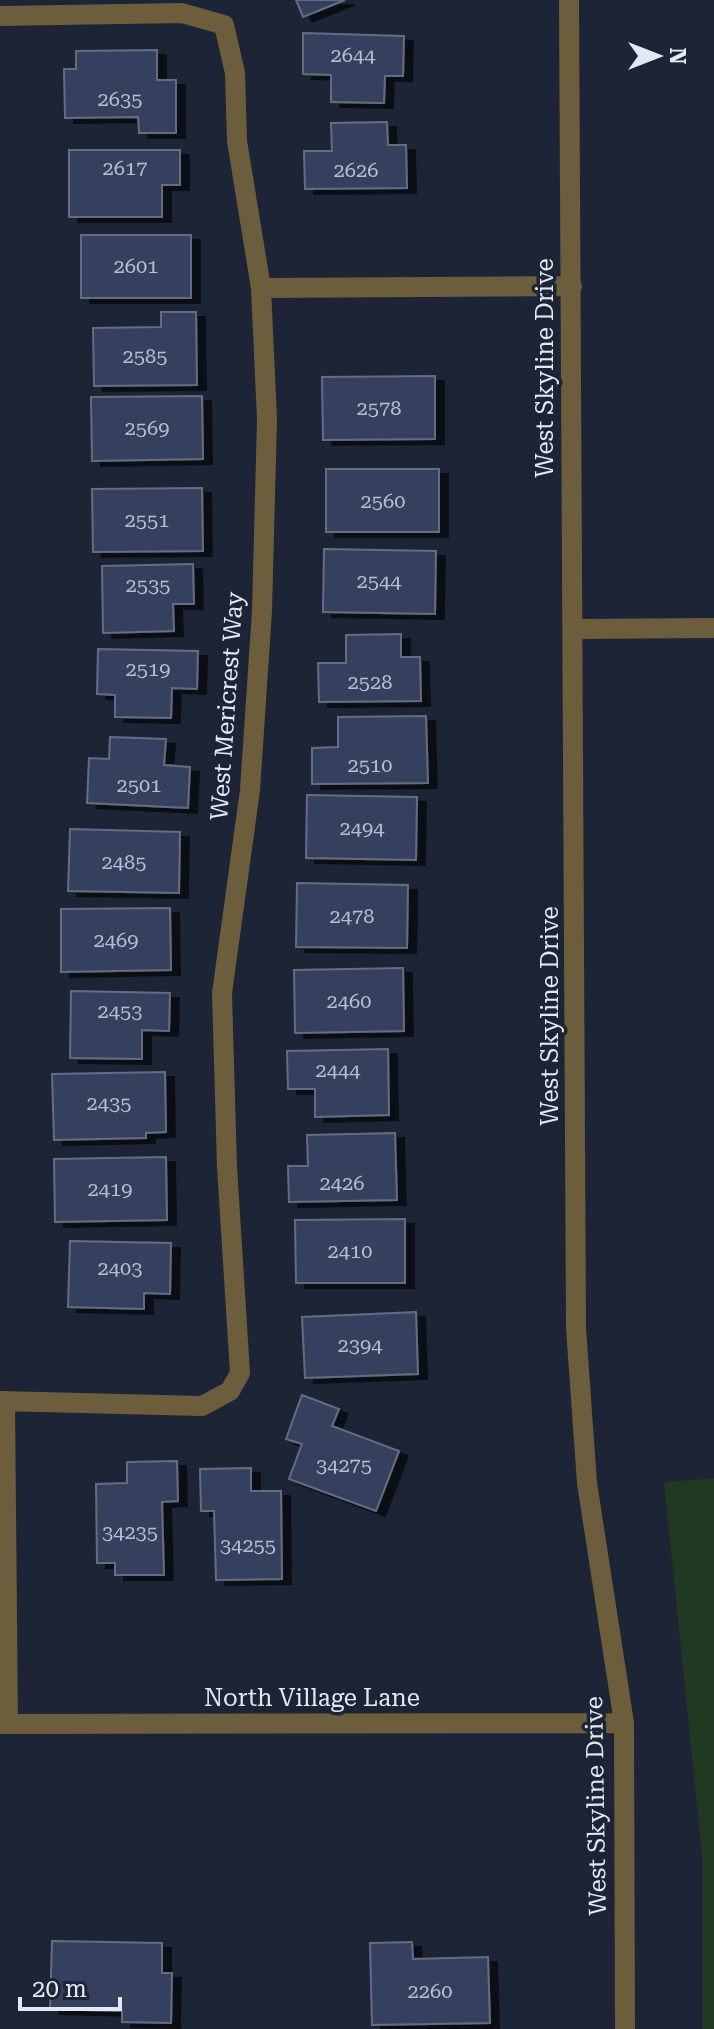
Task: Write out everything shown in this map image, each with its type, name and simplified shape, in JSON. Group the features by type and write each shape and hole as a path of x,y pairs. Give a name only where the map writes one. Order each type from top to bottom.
{"street":[{"name":"West Skyline Drive","path":"569,0 571,528 575,629 576,1328 580,1414 624,1723 625,2029"},
{"name":"West Mericrest Way","path":"0,16 91,17 182,13 224,25 235,73 237,141 261,288 267,419 262,611 250,790 222,993 227,1167 240,1373 230,1391 202,1406 2,1401"},
{"path":"261,288 572,286"},
{"path":"575,629 714,628"},
{"path":"2,1401 4,1724"},
{"name":"North Village Lane","path":"4,1724 624,1723"}],"green space":[{"path":"714,1478 714,2029 702,2029 702,1856 664,1482"}],"building":[{"path":"296,0 345,0 303,17"},
{"path":"303,33 404,36 403,76 385,76 384,103 331,102 331,75 303,74"},
{"path":"157,50 157,80 176,80 176,133 139,133 138,117 65,118 64,69 76,69 76,51"},
{"path":"387,122 388,145 406,145 407,188 305,189 304,151 332,151 331,123"},
{"path":"69,150 180,150 180,185 162,185 162,217 69,217"},
{"path":"81,235 191,235 191,298 81,298"},
{"path":"161,312 196,312 197,385 94,386 93,328 161,327"},
{"path":"435,376 435,439 323,440 322,377"},
{"path":"202,396 203,459 92,461 91,397"},
{"path":"326,469 439,469 439,532 326,532"},
{"path":"202,488 203,551 93,552 92,489"},
{"path":"324,549 436,551 435,614 323,612"},
{"path":"193,564 194,604 173,604 174,631 103,633 102,566"},
{"path":"401,634 401,657 420,657 421,701 319,702 318,663 346,663 346,635"},
{"path":"98,649 198,651 197,689 172,688 171,718 115,717 115,695 97,694"},
{"path":"426,716 428,783 312,784 312,748 338,747 338,717"},
{"path":"110,737 166,739 164,765 190,767 188,808 87,803 89,758 109,759"},
{"path":"307,795 417,797 416,860 306,858"},
{"path":"70,829 180,832 179,893 68,891"},
{"path":"297,883 408,885 407,948 296,947"},
{"path":"170,908 171,970 61,972 61,909"},
{"path":"403,968 404,1031 295,1033 294,970"},
{"path":"71,991 170,993 169,1031 142,1030 142,1059 70,1058"},
{"path":"388,1049 389,1115 315,1117 315,1089 288,1089 287,1051"},
{"path":"165,1072 166,1132 146,1133 146,1138 54,1140 52,1074"},
{"path":"395,1133 397,1200 289,1202 288,1166 308,1166 307,1135"},
{"path":"166,1157 167,1220 55,1222 54,1159"},
{"path":"405,1219 405,1283 296,1283 295,1220"},
{"path":"70,1241 171,1243 170,1294 144,1293 144,1309 68,1307"},
{"path":"416,1312 418,1374 305,1378 302,1317"},
{"path":"302,1395 339,1409 332,1426 399,1451 376,1511 289,1479 302,1444 286,1439"},
{"path":"177,1461 178,1501 162,1502 164,1575 115,1575 115,1563 97,1563 96,1484 127,1483 127,1462"},
{"path":"251,1468 251,1491 281,1491 282,1579 216,1580 214,1511 201,1511 200,1469"},
{"path":"52,1941 162,1943 162,1973 172,1973 171,2023 122,2022 122,2011 50,2009"},
{"path":"412,1942 413,1959 488,1957 490,2023 372,2025 370,1943"}]}
